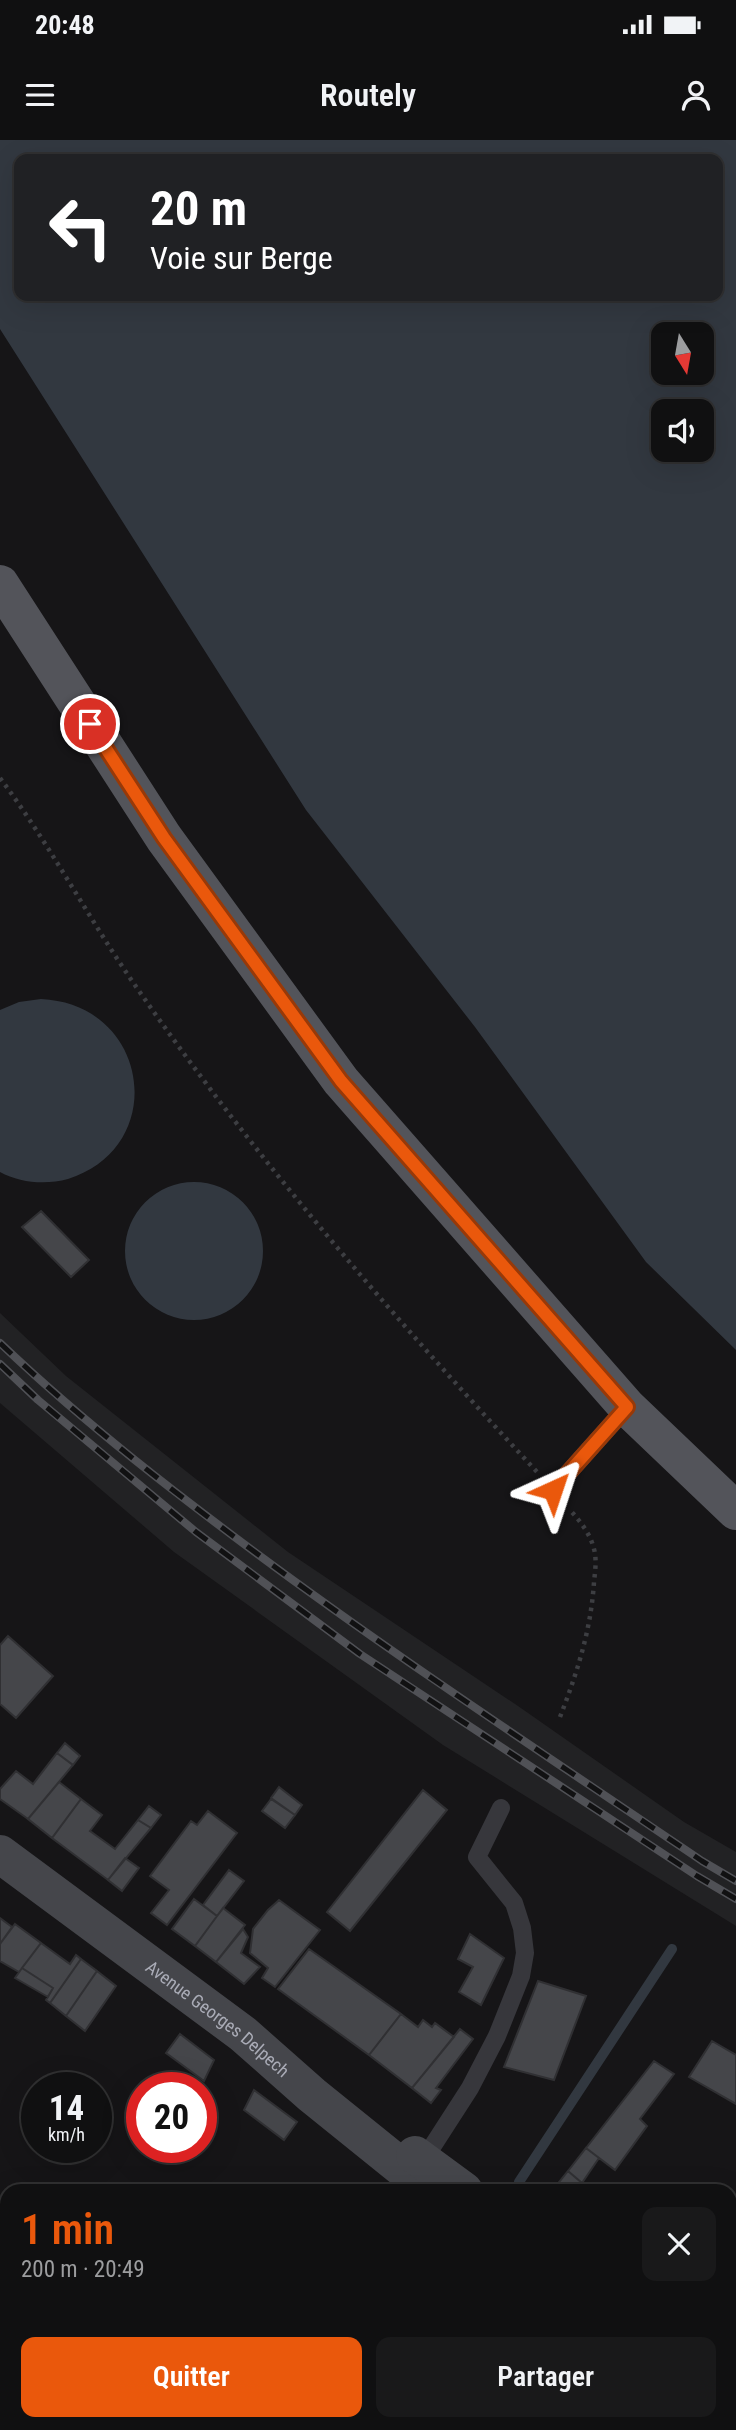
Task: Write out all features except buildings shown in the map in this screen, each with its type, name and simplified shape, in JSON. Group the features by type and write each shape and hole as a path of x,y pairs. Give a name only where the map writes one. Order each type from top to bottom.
{"main road":[{"path":"0,584 164,838 341,1081 627,1407 736,1511"},
{"name":"Avenue Georges Delpech","path":"0,1854 260,2047 312,2095 423,2176 445,2184"}],"lane":[{"path":"553,1490 627,1407"},
{"path":"423,2176 497,2036 522,1976 525,1953 522,1928 514,1903 477,1857 501,1808"}],"path":[{"path":"0,778 28,815 129,977 250,1143 439,1367 585,1528 594,1550 593,1602 586,1644 560,1717"}],"shaded area":[{"path":"0,140 736,140 736,1350 646,1262 475,1027 306,810 0,329"},
{"path":"41,999 78,1007 106,1025 124,1050 134,1079 133,1109 122,1138 101,1162 68,1179 42,1182 16,1179 0,1172 0,1010 19,1002"},
{"path":"194,1182 221,1187 243,1202 258,1224 263,1251 258,1278 243,1300 221,1315 194,1320 167,1315 145,1300 130,1278 125,1251 130,1224 145,1202 167,1187"},
{"path":"0,1313 66,1376 288,1552 518,1706 684,1822 736,1852 736,1926 443,1745 174,1552 0,1403"}],"waterway":[{"path":"519,2182 672,1949"}],"railway":[{"path":"0,1343 134,1459 275,1567 487,1716 702,1861 736,1881"},
{"path":"0,1364 38,1400 196,1532 360,1654 736,1899"}],"route":[{"path":"90,724 164,838 341,1081 627,1407 553,1490"}]}
